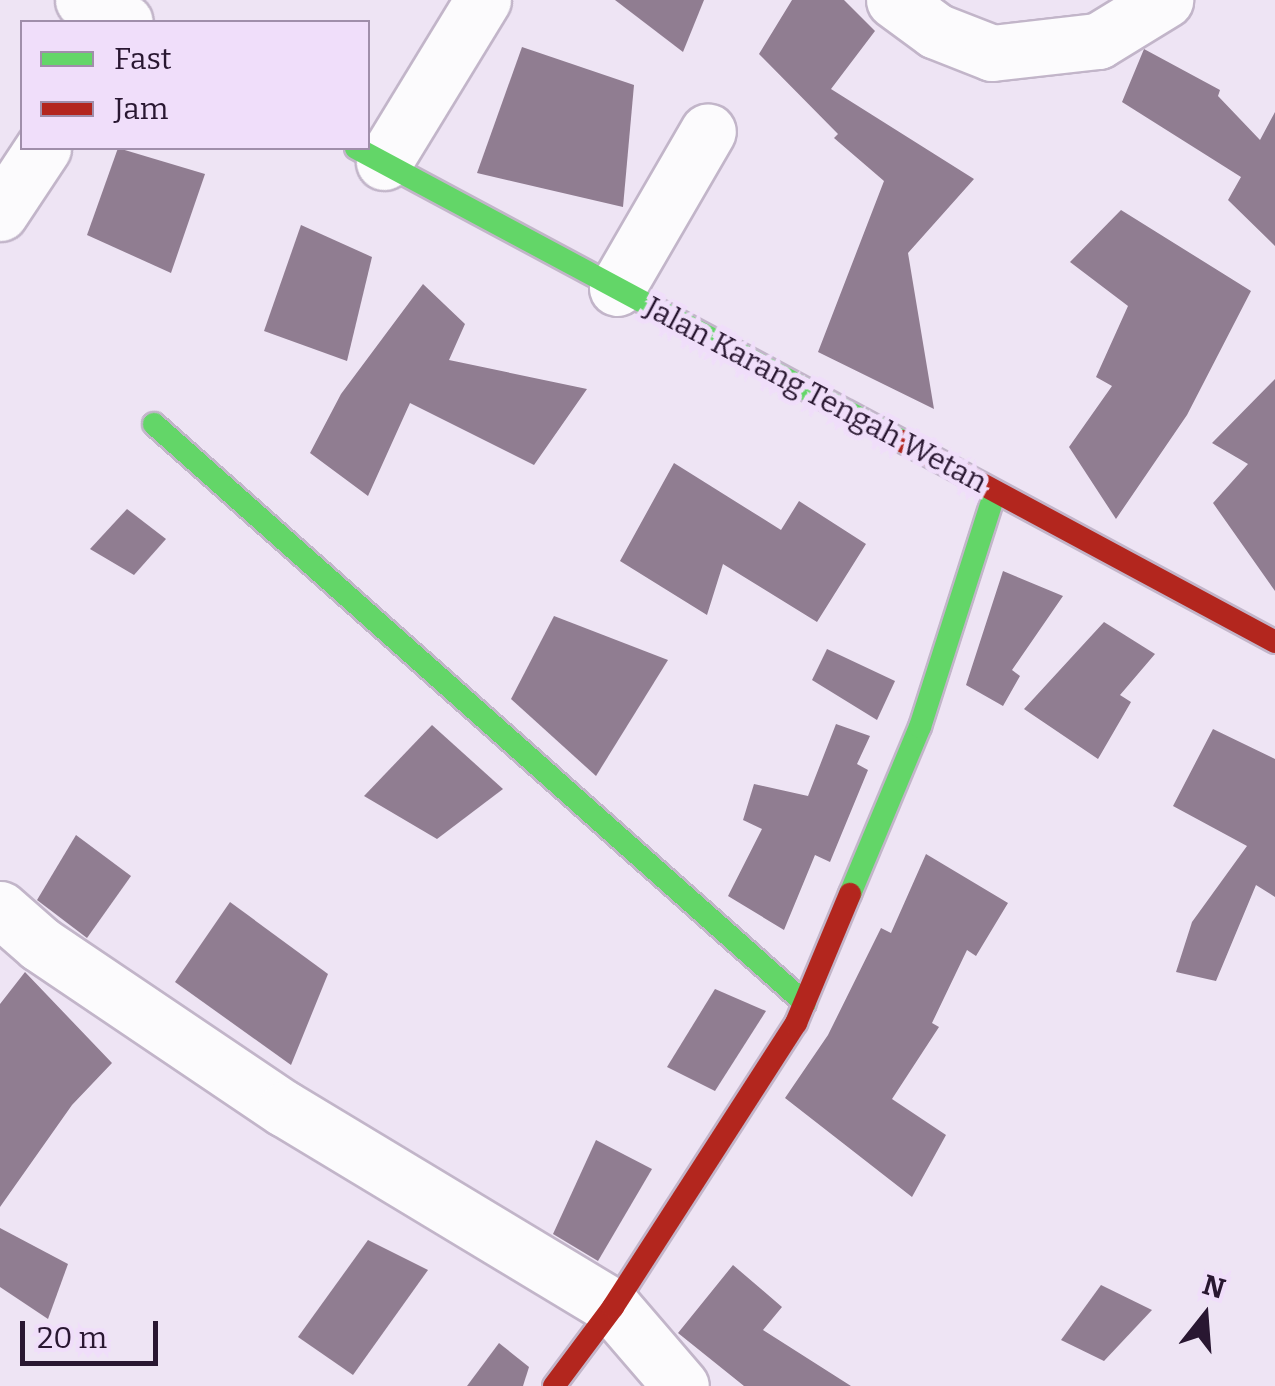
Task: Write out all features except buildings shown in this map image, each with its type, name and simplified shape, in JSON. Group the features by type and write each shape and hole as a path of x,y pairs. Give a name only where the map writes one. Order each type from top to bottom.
{"street":[{"path":"83,0 121,20"},
{"path":"370,155 484,0"},
{"path":"894,0 936,31 992,53 1098,41 1165,0"},
{"path":"617,288 708,131"},
{"path":"0,213 43,150"},
{"name":"Jalan Karang Tengah Wetan","path":"370,155 1275,642"},
{"path":"154,424 338,581 642,864 805,1003"},
{"path":"554,1386 613,1307 805,1003 920,727 995,492"},
{"path":"0,910 40,944 285,1108 613,1307 682,1386"}],"traffic: fast":[{"path":"360,150 902,441"},
{"path":"154,424 805,1003"},
{"path":"850,894 920,727 995,492"}],"traffic: jam":[{"path":"902,441 1275,642"},
{"path":"554,1386 613,1307 796,1023 850,894"}]}
